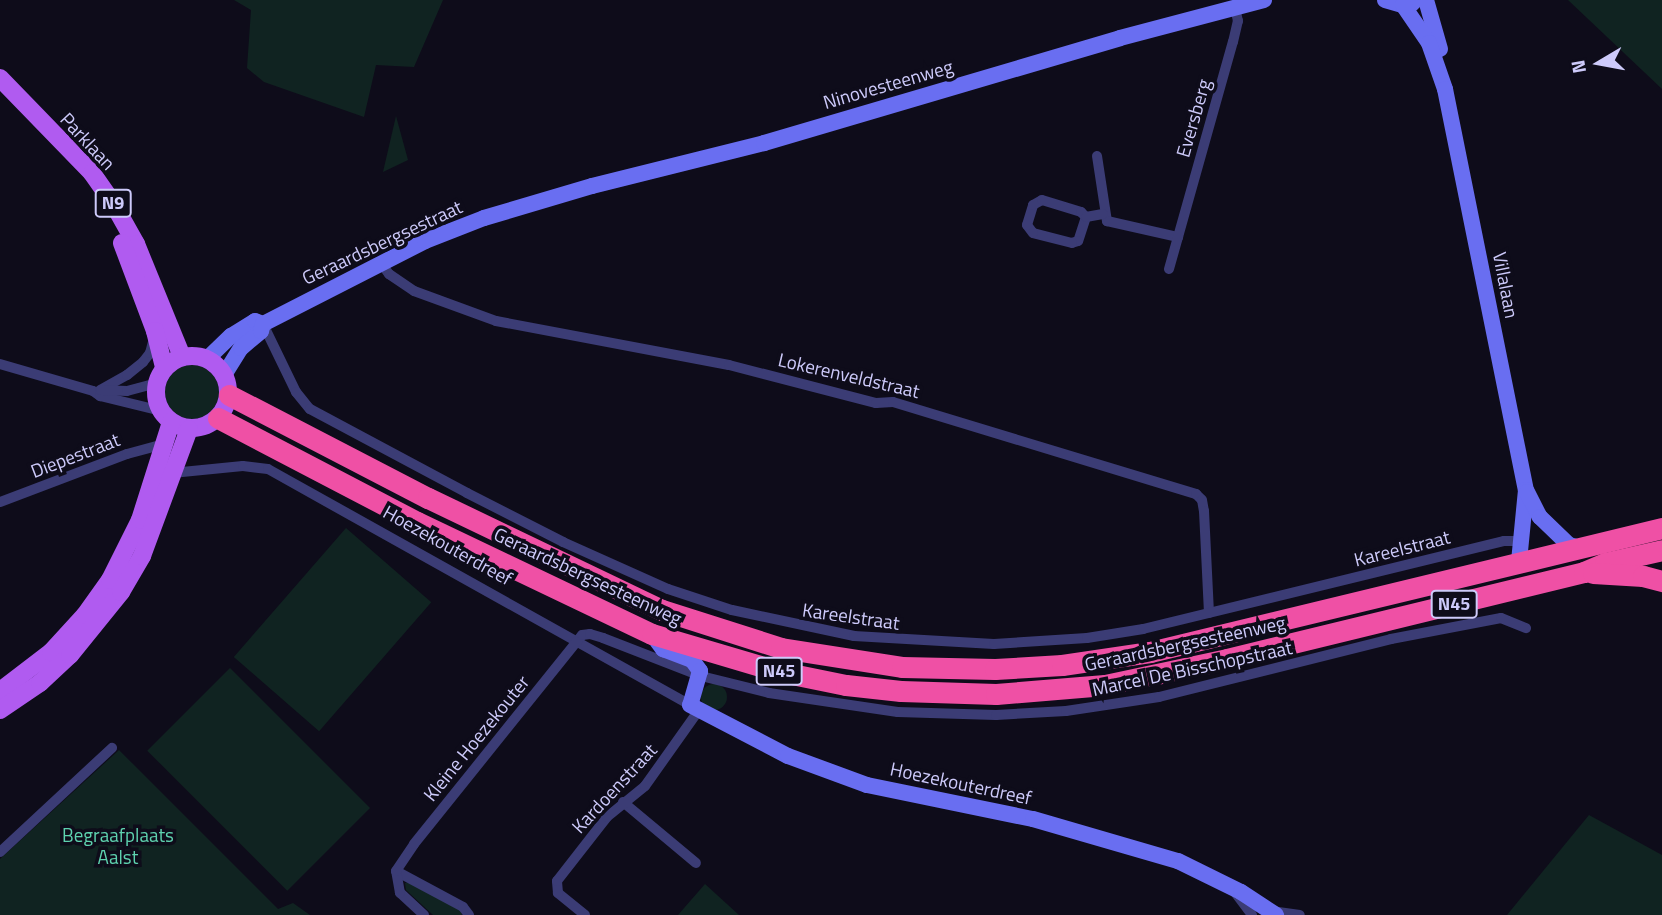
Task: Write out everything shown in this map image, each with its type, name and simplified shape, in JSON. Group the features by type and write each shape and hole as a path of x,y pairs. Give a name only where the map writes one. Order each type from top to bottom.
{"highway":[{"name":"Geraardsbergsesteenweg","path":"227,385 428,498 662,610 781,648 849,661 961,669 1101,660 1173,646 1520,552 1580,548 1662,528"},
{"name":"Geraardsbergsesteenweg","path":"218,418 417,522 652,634 777,671 846,685 950,695 1065,690 1153,676 1584,572 1605,563 1662,550"},
{"path":"1627,536 1662,517"},
{"path":"1584,572 1662,580"}],"main road":[{"name":"Parklaan","path":"0,78 92,173 113,203 136,244 182,357"},
{"name":"Parklaan","path":"0,94 73,168 99,202 128,255 155,331 161,376"},
{"path":"182,357 208,358 227,385 218,418 202,428 189,429 167,416 157,400 161,376 182,357"},
{"path":"0,691 51,652 99,597 140,520 164,444 167,416"},
{"path":"0,710 40,683 70,655 105,615 142,556 189,429"}],"street":[{"name":"Ninovesteenweg","path":"523,205 764,143 1119,38 1264,0"},
{"path":"1385,0 1411,2"},
{"name":"Villalaan","path":"1426,0 1436,49 1447,80 1445,89 1526,490 1540,517 1569,545 1580,548"},
{"name":"Villalaan","path":"1411,2 1436,49"},
{"name":"Eversberg","path":"1169,270 1238,21 1235,8"},
{"path":"1097,156 1103,214 1111,225 1178,237"},
{"path":"1042,200 1082,212 1086,217 1078,241 1072,243 1033,233 1027,225 1034,205 1042,200"},
{"name":"Geraardsbergsestraat","path":"262,324 447,232 523,205"},
{"path":"1086,217 1103,214"},
{"name":"Lokerenveldstraat","path":"381,263 389,274 414,291 496,321 730,365 876,403 893,402 1196,494 1202,500 1204,511 1209,613"},
{"name":"Geraardsbergsestraat","path":"208,358 236,333 255,321 262,324"},
{"name":"Geraardsbergsestraat","path":"227,385 241,348 261,331 262,324"},
{"name":"Kareelstraat","path":"262,324 296,391 310,409 563,542 668,589 732,610 854,636 994,644 1087,638 1209,613 1504,541 1520,552"},
{"path":"97,390 127,375 143,362 150,353 155,331"},
{"path":"0,364 97,390 127,391 161,376"},
{"path":"97,390 100,396 167,416"},
{"name":"Diepestraat","path":"0,502 127,454 164,444"},
{"name":"Hoezekouterdreef","path":"172,473 243,466 268,469 695,708 759,742 836,775 901,793 1033,819 1104,838 1178,861 1274,913 1300,915"},
{"name":"Villalaan","path":"1520,552 1526,490"},
{"name":"Marcel De Bisschopstraat","path":"701,676 843,706 898,712 996,715 1066,711 1159,697 1391,639 1501,618 1526,628"},
{"name":"Kleine Hoezekouter","path":"396,872 414,844 582,635 590,634 701,676"},
{"path":"652,634 663,649 695,662 701,676 695,708"},
{"name":"Kardoenstraat","path":"585,915 556,889 557,881 607,817 652,778 695,708"},
{"path":"0,852 112,748"},
{"path":"623,802 696,863"},
{"path":"396,872 400,893 424,915"},
{"path":"396,872 463,907 469,915"},
{"name":"Hoezekouterdreef","path":"1230,887 1252,915"}],"green space":[{"path":"234,0 443,0 414,67 376,65 364,117 264,82 247,68 251,10"},
{"path":"1568,0 1662,0 1662,89"},
{"path":"396,116 408,160 383,172"},
{"path":"192,365 211,373 219,392 211,411 192,419 173,411 165,392 173,373"},
{"path":"346,528 431,602 319,731 234,657"},
{"path":"230,668 370,808 287,891 147,751"},
{"path":"714,684 723,688 727,697 723,706 714,710 705,706 701,697 705,688"},
{"name":"Begraafplaats Aalst","path":"119,750 278,909 293,903 310,915 0,915 0,859"},
{"path":"1589,815 1662,855 1662,915 1507,915"},
{"path":"410,882 461,911 462,915 433,915 406,890 405,883"},
{"path":"705,884 739,915 678,915"}]}
